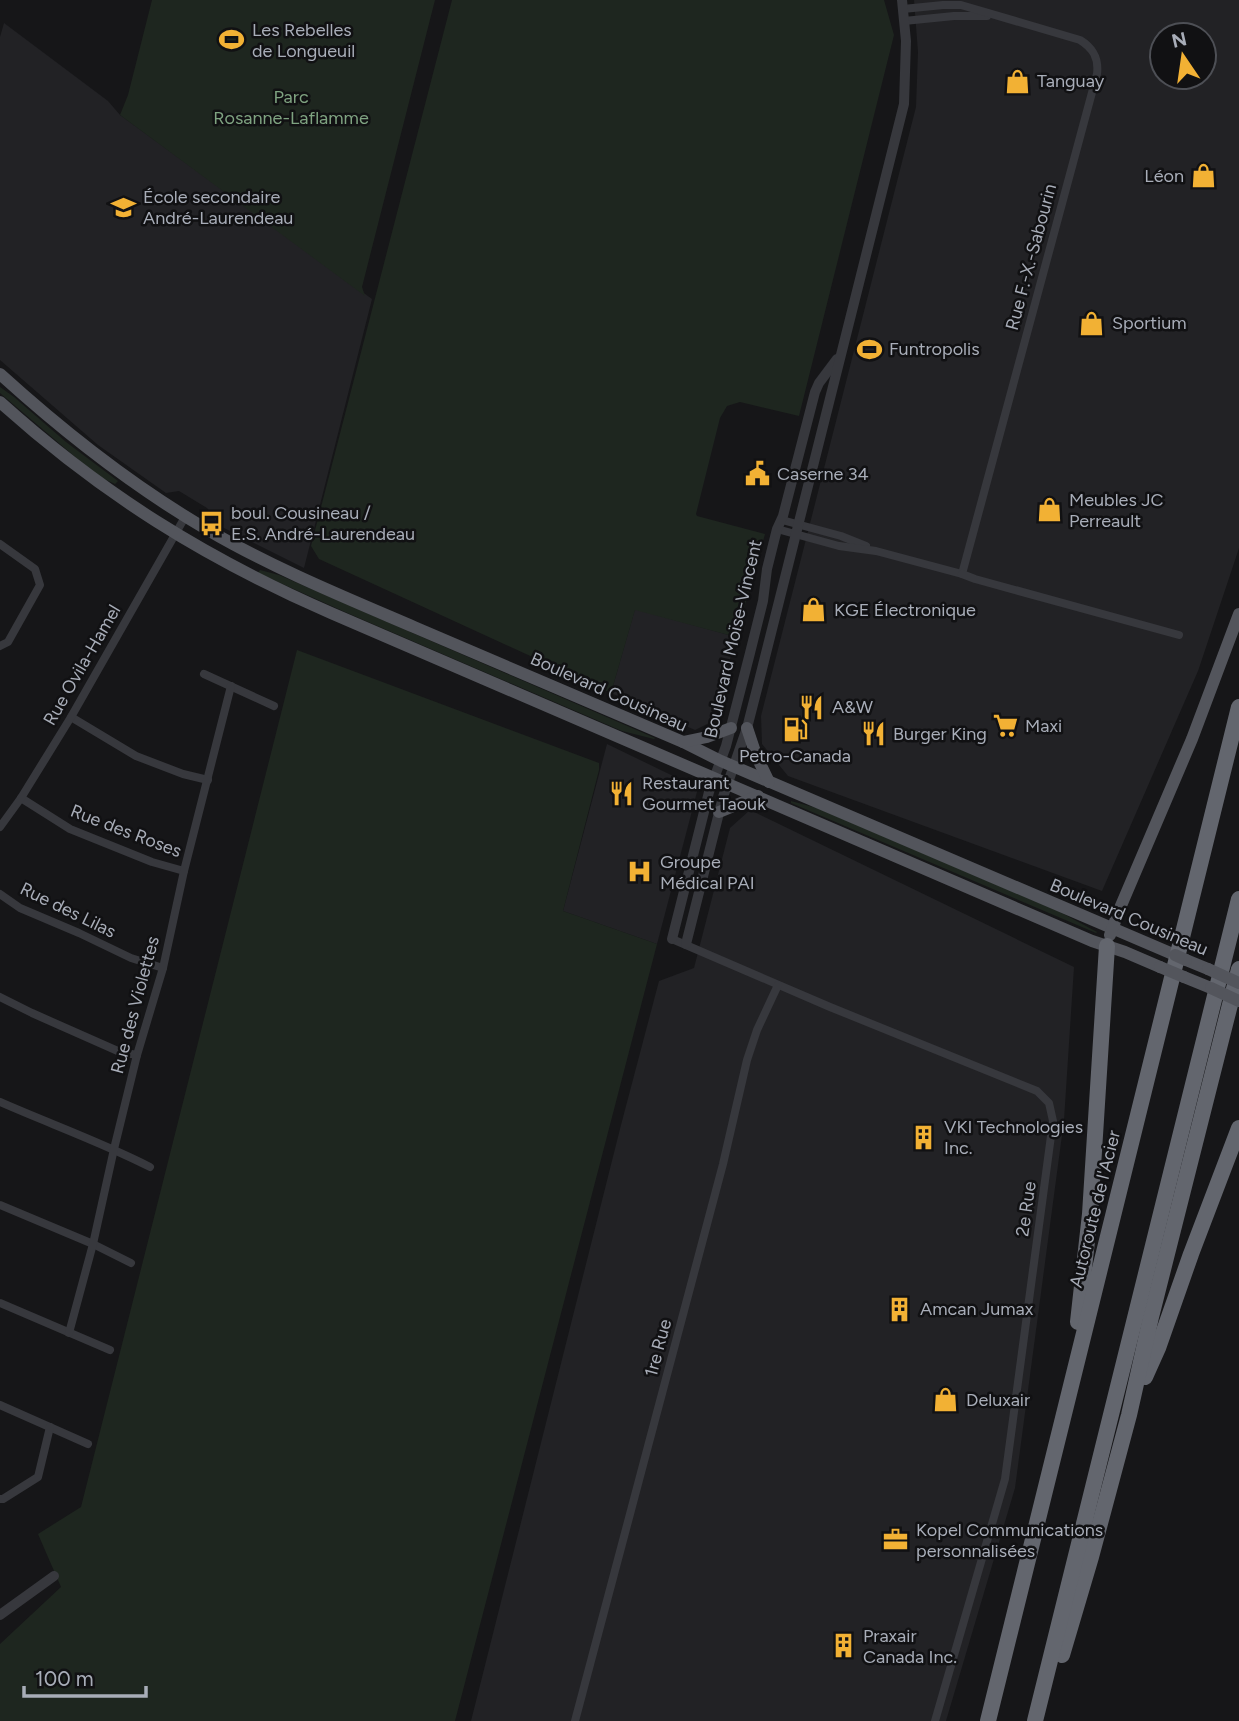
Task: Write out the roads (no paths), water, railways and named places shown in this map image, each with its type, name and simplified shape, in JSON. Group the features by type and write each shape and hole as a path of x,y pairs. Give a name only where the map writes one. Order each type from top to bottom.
{"highway":[{"name":"Autoroute de l'Acier","path":"988,1721 1239,707"},
{"path":"1035,1721 1239,899"},
{"path":"1073,1380 1090,1214 1107,946"},
{"path":"1042,1721 1091,1557 1129,1415 1151,1317 1239,969"},
{"path":"1129,1415 1158,1348 1239,1128"}],"main road":[{"name":"Boulevard Cousineau","path":"0,374 51,420 139,487 236,546 300,578 1239,983"},
{"name":"Boulevard Cousineau","path":"0,402 79,469 124,501 175,535 238,570 303,601 1092,941 1239,1001"},
{"path":"1107,946 1112,928 1192,739 1239,614"},
{"path":"683,742 731,728"},
{"path":"747,728 769,782"},
{"path":"719,811 758,796"}],"street":[{"name":"Rue F.-X.-Sabourin","path":"903,10 966,6 1080,40 1094,52 1097,63 962,574"},
{"name":"Boulevard Moïse-Vincent","path":"672,939 714,778 727,764 747,728 904,104 906,56 903,10"},
{"name":"Boulevard Moïse-Vincent","path":"686,944 727,783 731,728 762,606 766,573 815,392 840,354"},
{"name":"Rue Ovila-Hamel","path":"0,827 21,799 71,718 185,517"},
{"path":"780,525 841,536 876,551 1179,635"},
{"path":"0,544 35,569 40,585 8,642 0,646"},
{"path":"204,674 274,706"},
{"name":"Rue des Violettes","path":"69,1332 93,1244 137,1055 163,968 184,871 231,686"},
{"path":"71,718 136,756 183,774 208,780"},
{"name":"Rue des Roses","path":"21,799 70,829 152,862 184,871"},
{"name":"Rue des Lilas","path":"0,894 20,908 131,958 163,968"},
{"name":"2e Rue","path":"672,939 1037,1091 1049,1102 1054,1121 1005,1479 935,1721"},
{"name":"1re Rue","path":"575,1721 723,1164 748,1057 778,985"},
{"path":"0,997 120,1052 137,1055"},
{"path":"0,1102 114,1149 150,1167"},
{"path":"0,1205 131,1263"},
{"path":"0,1303 110,1350"},
{"path":"0,1405 89,1444"},
{"path":"0,1499 38,1477 50,1427"},
{"path":"0,1615 54,1576"}],"place":[{"name":"Les Rebelles de Longueuil","path":"232,40"},
{"name":"Tanguay","path":"1017,81"},
{"name":"Léon","path":"1204,176"},
{"name":"École secondaire André-Laurendeau","path":"123,207"},
{"name":"Sportium","path":"1092,323"},
{"name":"Funtropolis","path":"869,349"},
{"name":"Caserne 34","path":"757,474"},
{"name":"Meubles JC Perreault","path":"1049,510"},
{"name":"boul. Cousineau / E.S. André-Laurendeau","path":"211,523"},
{"name":"KGE Électronique","path":"814,610"},
{"name":"A&W","path":"812,707"},
{"name":"Maxi","path":"1005,726"},
{"name":"Petro-Canada","path":"795,729"},
{"name":"Burger King","path":"873,734"},
{"name":"Restaurant Gourmet Taouk","path":"622,793"},
{"name":"Groupe Médical PAI","path":"640,872"},
{"name":"VKI Technologies Inc.","path":"924,1137"},
{"name":"Amcan Jumax","path":"900,1309"},
{"name":"Deluxair","path":"946,1400"},
{"name":"Kopel Communications personnalisées","path":"896,1540"},
{"name":"Praxair Canada Inc.","path":"843,1646"}],"park label":[{"name":"Parc Rosanne-Laflamme","path":"291,107"}]}
